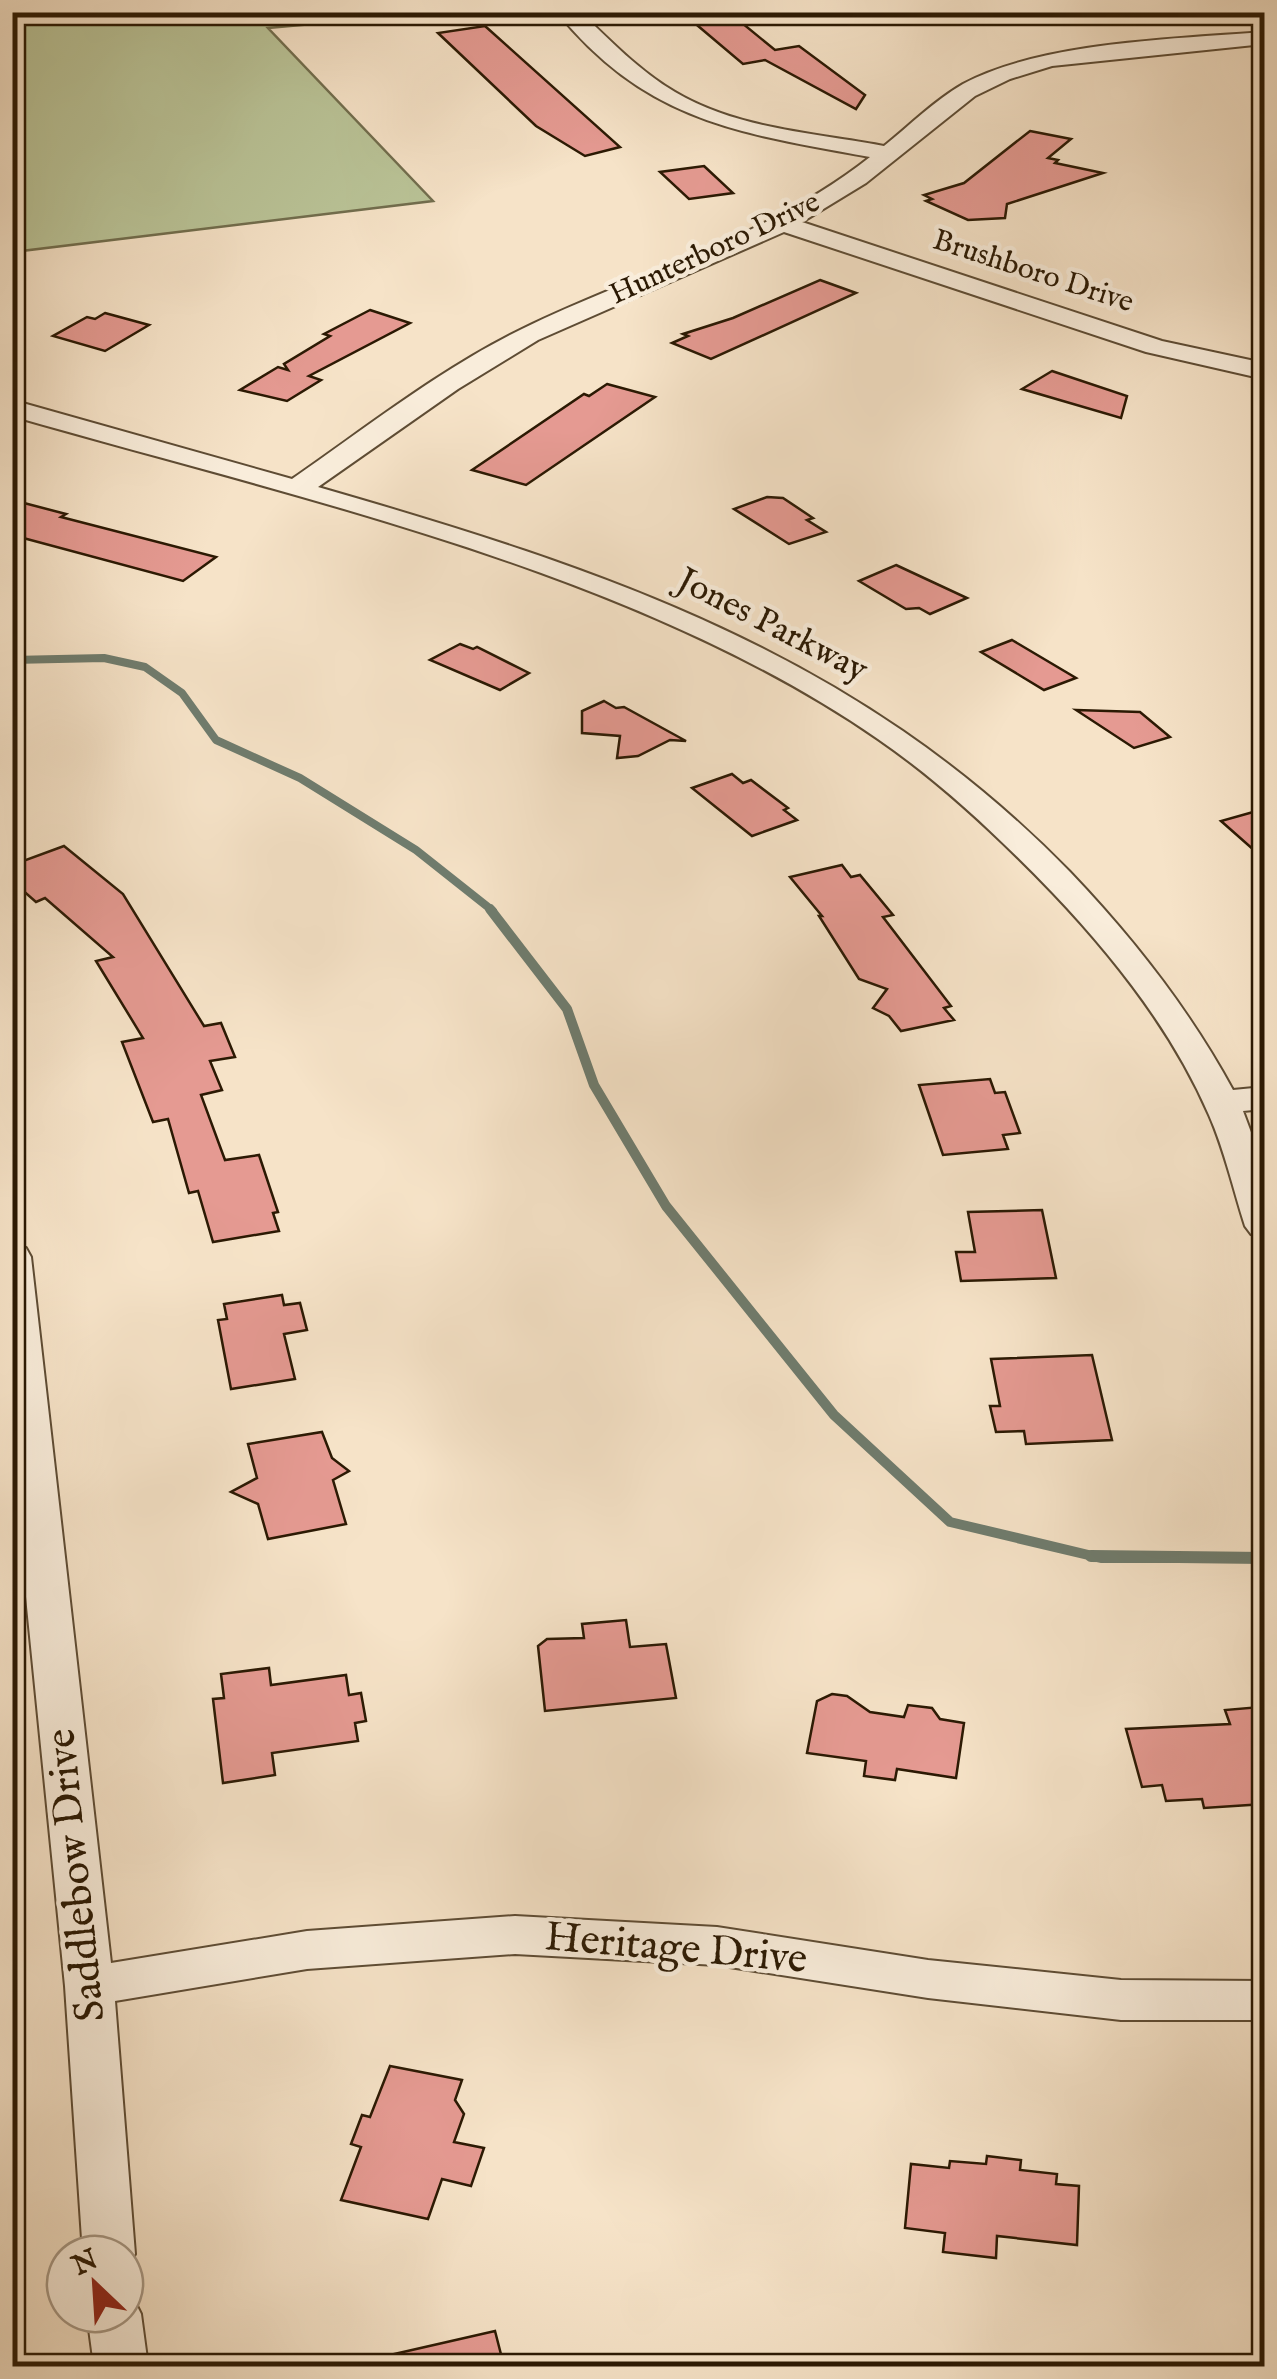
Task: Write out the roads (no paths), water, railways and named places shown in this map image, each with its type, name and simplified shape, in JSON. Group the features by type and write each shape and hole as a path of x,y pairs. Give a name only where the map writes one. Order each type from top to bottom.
{"street":[{"path":"567,12 654,88 680,105 753,128 886,153"},
{"name":"Hunterboro Drive","path":"296,489 450,382 529,335 784,224 858,178 966,90 1050,60 1264,38"},
{"name":"Brushboro Drive","path":"784,224 1155,346 1264,372"},
{"name":"Jones Parkway","path":"12,408 507,550 608,586 715,635 883,728 964,790 1092,914 1161,999 1222,1102 1264,1226"},
{"path":"1222,1102 1264,1098"},
{"name":"Saddlebow Drive","path":"12,1257 89,1986 108,2234"},
{"name":"Heritage Drive","path":"89,1986 307,1950 514,1935 717,1946 928,1978 1121,2000 1264,2001"},
{"path":"117,2334 121,2366"}],"waterway":[{"path":"12,660 104,658 145,667 182,693 216,740 300,778 416,850 493,911"},
{"path":"490,909 567,1009 594,1085 666,1206 834,1415 950,1522 1093,1556"},
{"path":"1093,1556 1264,1558 1101,1558 1093,1556"}]}
